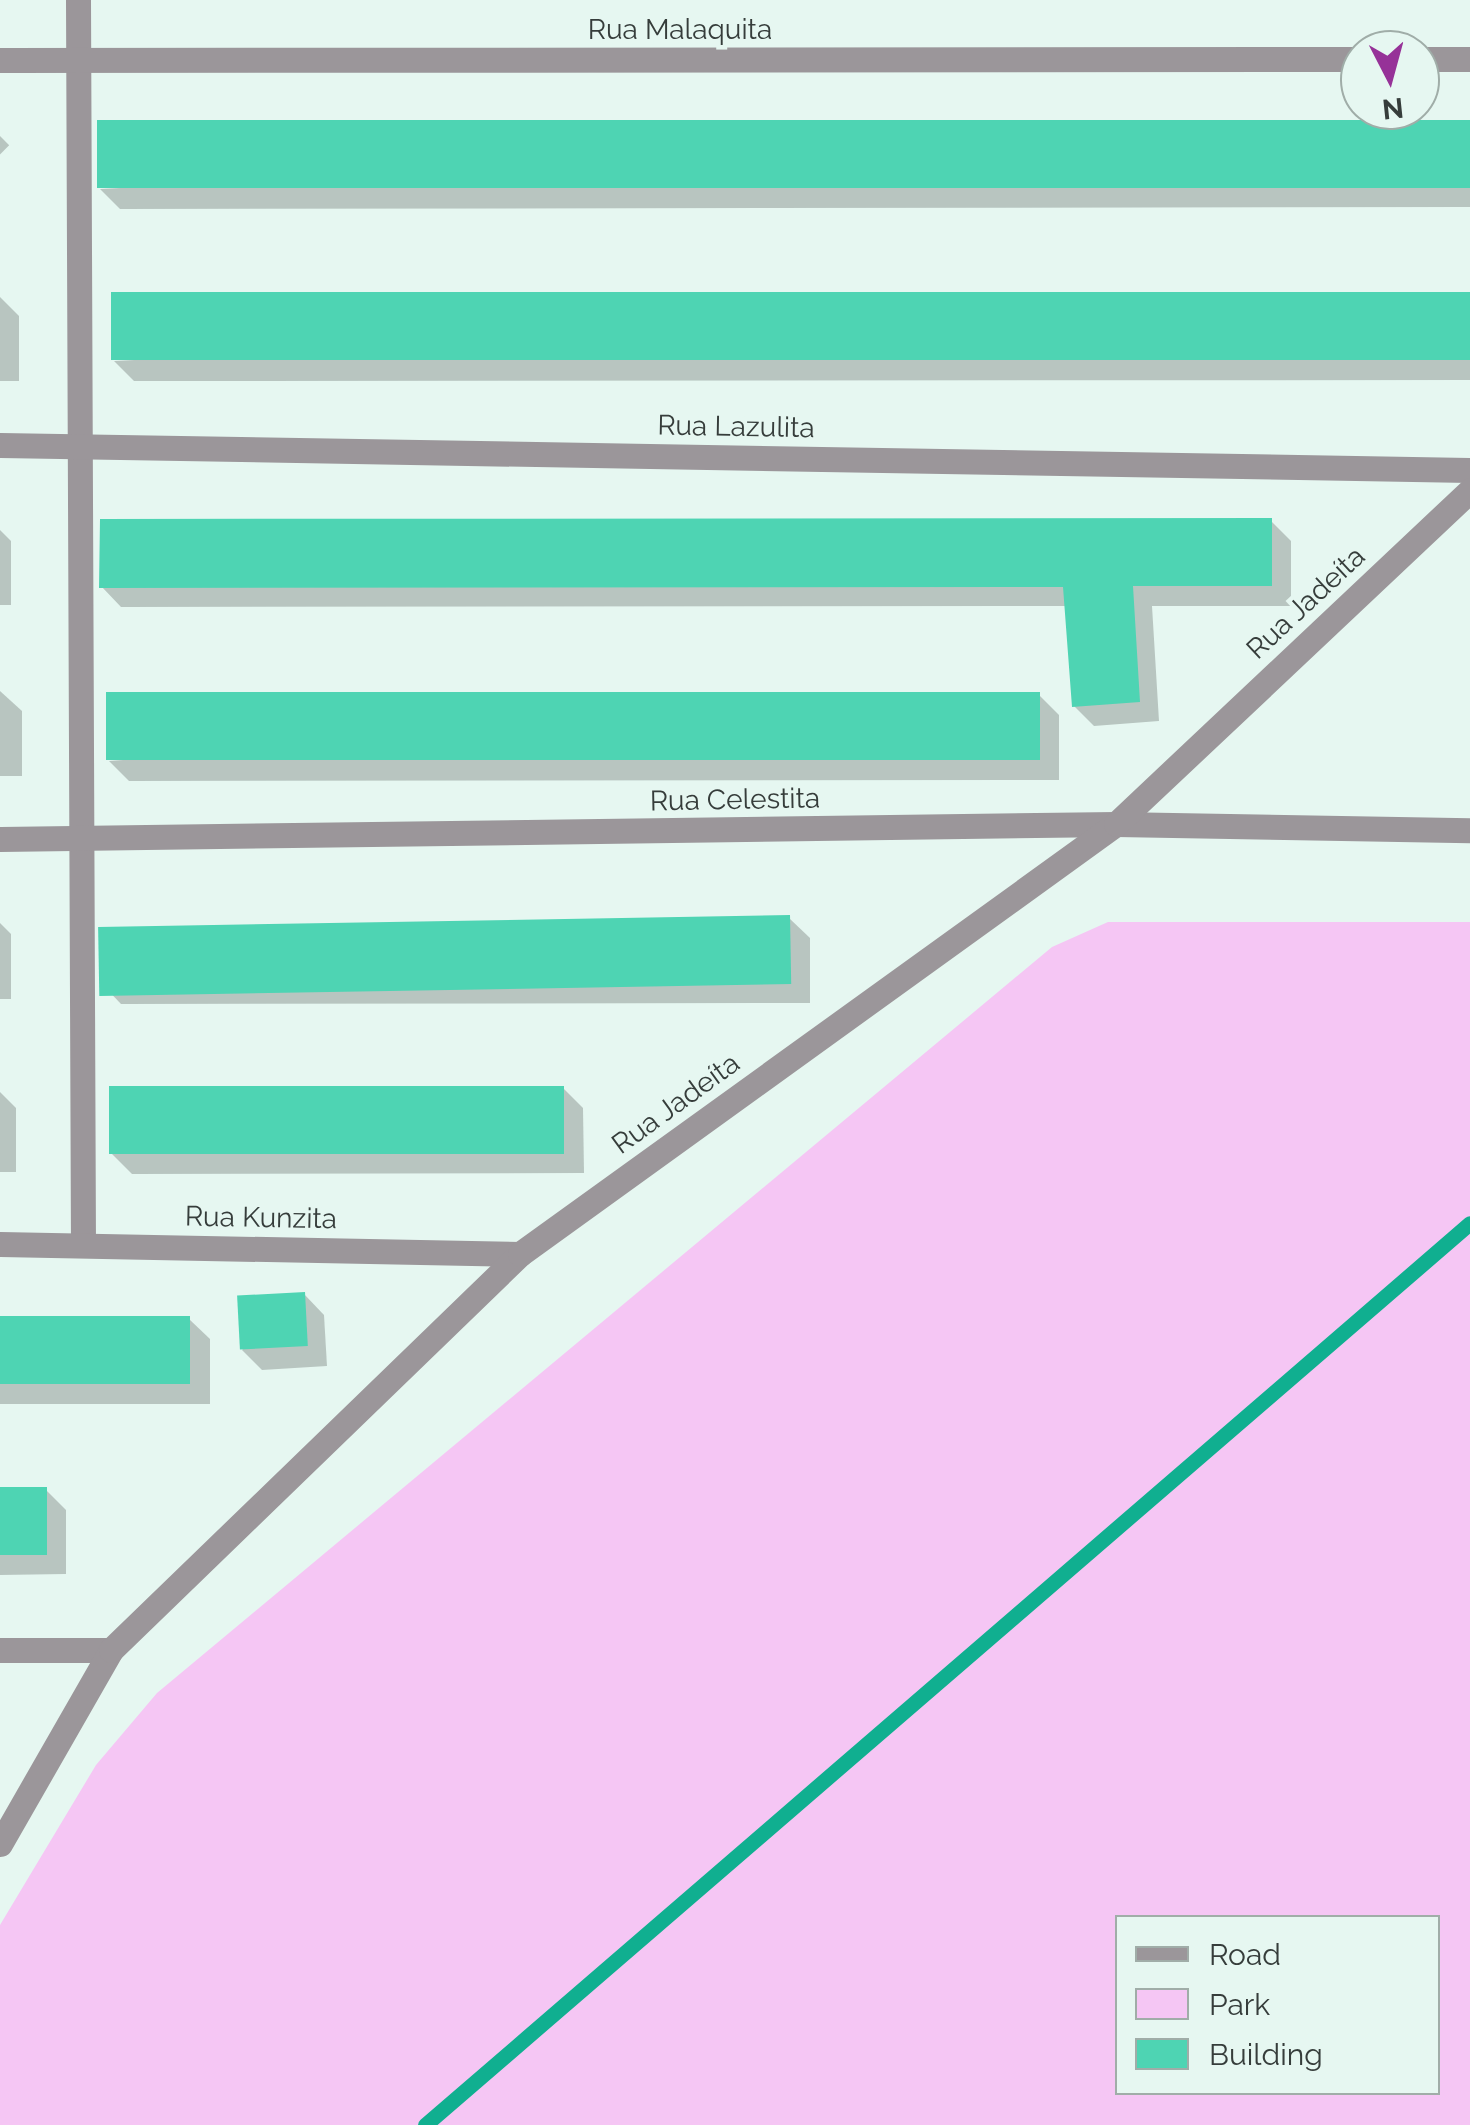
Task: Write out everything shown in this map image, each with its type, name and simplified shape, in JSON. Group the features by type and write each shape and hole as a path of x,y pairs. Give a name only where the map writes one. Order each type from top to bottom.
{"street":[{"path":"78,0 75,840 83,1244"},
{"name":"Rua Malaquita","path":"0,60 1340,59"},
{"path":"1440,59 1470,59"},
{"name":"Rua Lazulita","path":"0,445 1470,470"},
{"name":"Rua Jadeíta","path":"0,1844 111,1650 520,1254 1116,824 1470,490"},
{"name":"Rua Celestita","path":"0,839 1116,824 1470,830"},
{"name":"Rua Kunzita","path":"0,1244 520,1254"},
{"path":"0,1650 111,1650"}],"green space":[{"path":"1108,922 1470,922 1470,2125 0,2125 0,1925 96,1765 157,1693 1052,947"}],"building":[{"path":"97,120 1340,120 1340,130 1440,130 1440,120 1470,120 1470,188 97,188"},
{"path":"111,292 1470,292 1470,360 111,360"},
{"path":"1272,518 1272,586 1133,586 1140,702 1072,707 1063,587 99,588 100,519"},
{"path":"106,692 1040,692 1040,760 106,760"},
{"path":"790,915 791,984 99,996 98,927"},
{"path":"109,1086 564,1086 564,1154 109,1154"},
{"path":"305,1292 308,1346 240,1349 237,1296"},
{"path":"0,1316 190,1316 190,1384 0,1384"},
{"path":"0,1487 47,1487 47,1555 0,1555"}],"waterway":[{"path":"425,2125 1470,1223"}]}
